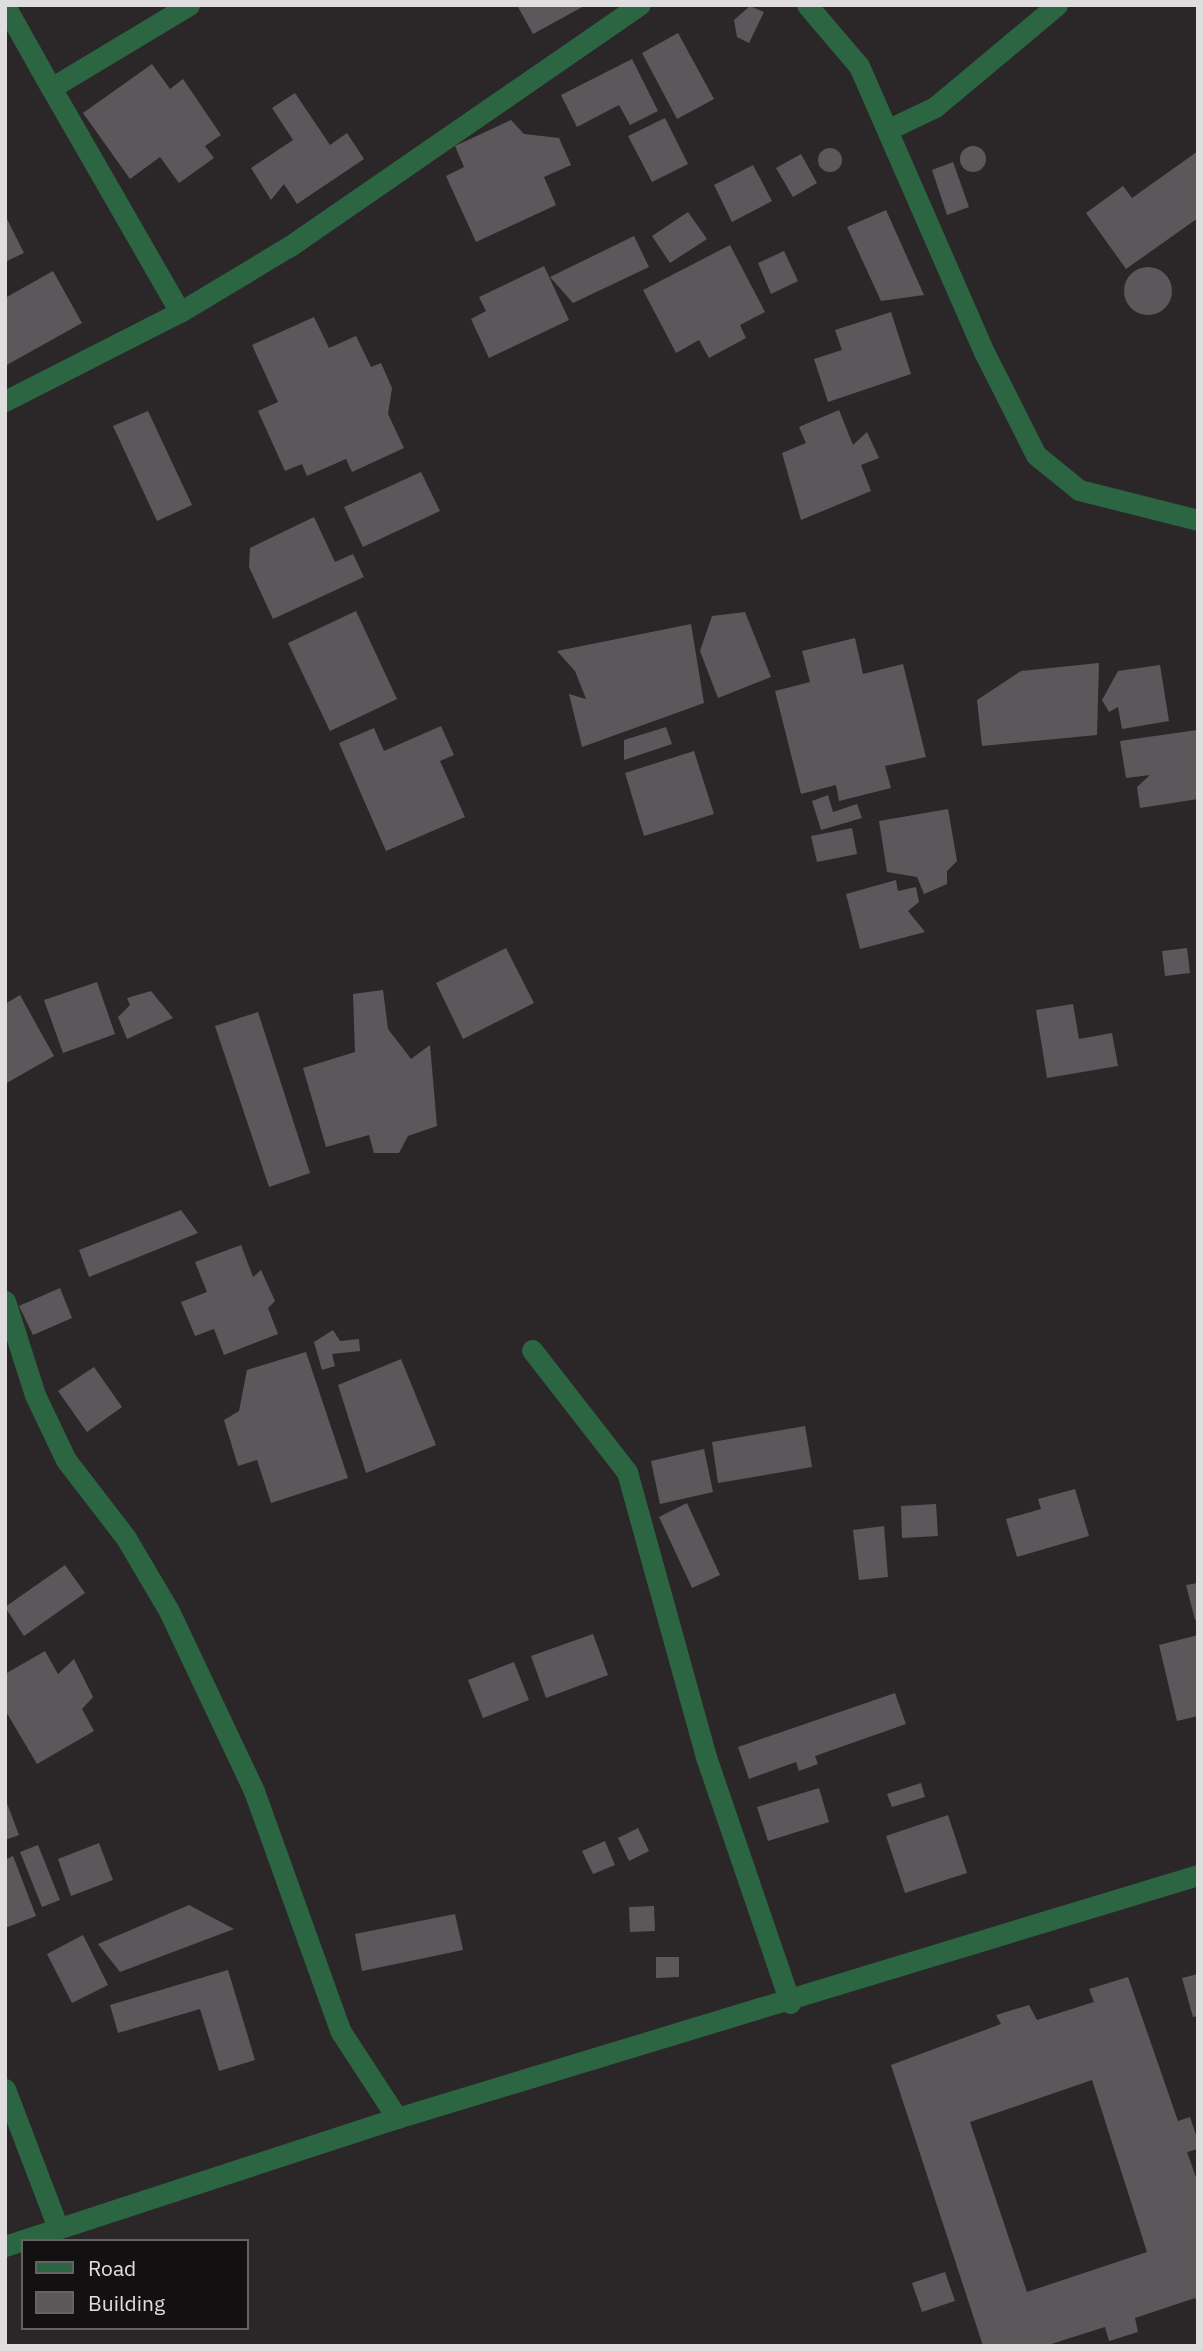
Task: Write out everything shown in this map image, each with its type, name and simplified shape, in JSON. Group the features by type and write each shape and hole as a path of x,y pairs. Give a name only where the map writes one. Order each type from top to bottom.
{"street":[{"path":"51,88 189,5"},
{"path":"5,401 180,312 290,246 640,5"},
{"path":"807,5 859,66 889,129 984,352 1036,455 1079,490 1198,520"},
{"path":"889,129 934,107 1057,5"},
{"path":"5,6 180,312"},
{"path":"5,1301 35,1395 66,1460 126,1538 169,1611 263,1814 341,2032 397,2118"},
{"path":"532,1350 627,1472 706,1757 790,2003"},
{"path":"26,2239 397,2118 790,2003 1198,1875"},
{"path":"5,2089 58,2228"}],"building":[{"path":"517,5 586,5 533,34"},
{"path":"750,6 764,12 749,43 737,37 734,20"},
{"path":"678,33 714,99 677,119 642,53"},
{"path":"632,59 658,111 630,125 619,105 577,127 561,95"},
{"path":"152,64 170,89 183,79 221,135 205,146 214,158 179,183 160,157 130,179 83,113"},
{"path":"295,93 330,145 347,133 364,159 297,204 284,184 271,200 251,168 293,140 272,108"},
{"path":"665,118 688,164 652,182 628,136"},
{"path":"511,120 524,134 559,138 571,165 544,177 556,205 476,242 446,176 464,167 455,146"},
{"path":"973,146 982,150 986,159 982,168 973,172 964,168 960,159 964,150"},
{"path":"830,148 839,151 842,160 839,169 830,172 821,169 818,160 821,151"},
{"path":"1198,151 1198,218 1126,269 1086,213 1123,186 1132,198"},
{"path":"801,154 817,183 793,197 776,168"},
{"path":"953,162 969,207 947,215 932,170"},
{"path":"753,165 772,201 732,222 714,185"},
{"path":"886,210 924,295 881,301 847,227"},
{"path":"688,212 707,239 670,263 652,236"},
{"path":"5,215 24,253 5,262"},
{"path":"634,236 649,267 573,303 550,277"},
{"path":"730,245 765,312 740,325 746,338 709,358 699,340 676,353 643,290"},
{"path":"784,251 798,281 771,294 758,263"},
{"path":"544,266 569,320 489,358 471,319 486,311 479,297"},
{"path":"1148,267 1165,274 1172,291 1165,308 1148,315 1131,308 1124,291 1131,274"},
{"path":"53,271 82,323 5,366 5,298"},
{"path":"891,312 911,374 828,402 814,359 842,350 835,330"},
{"path":"314,317 329,348 356,336 371,367 381,363 392,388 388,414 404,448 352,472 346,459 307,476 302,464 285,471 258,411 278,402 252,345"},
{"path":"839,410 853,445 867,432 879,458 861,465 871,491 801,520 782,453 806,443 799,427"},
{"path":"148,411 192,505 157,521 113,426"},
{"path":"421,472 440,511 363,547 344,507"},
{"path":"314,517 335,562 353,554 364,577 273,619 249,567 250,548"},
{"path":"356,611 397,699 330,731 288,643"},
{"path":"745,612 771,677 718,698 700,651 712,616"},
{"path":"691,624 704,703 582,747 569,694 586,699 575,671 557,651"},
{"path":"855,638 863,674 903,664 926,757 885,766 891,788 839,801 836,785 801,794 775,691 810,682 802,651"},
{"path":"1099,663 1097,735 982,746 977,700 1021,671"},
{"path":"1160,665 1169,721 1122,729 1118,707 1109,712 1102,700 1118,671"},
{"path":"441,726 454,755 440,761 465,817 386,851 339,743 374,728 384,751"},
{"path":"666,727 672,744 624,760 624,740"},
{"path":"1197,730 1198,799 1140,808 1137,787 1150,775 1126,778 1120,741"},
{"path":"694,751 714,814 644,836 625,773"},
{"path":"828,795 833,812 857,804 862,818 821,830 812,801"},
{"path":"948,809 957,861 947,871 947,884 924,894 917,877 887,872 879,821"},
{"path":"852,828 857,854 817,862 811,836"},
{"path":"896,880 898,891 916,887 919,902 908,911 925,932 860,949 846,894"},
{"path":"506,948 534,1003 463,1039 436,983"},
{"path":"1187,948 1190,973 1165,976 1162,951"},
{"path":"97,982 115,1034 63,1053 44,1000"},
{"path":"383,990 388,1029 411,1059 430,1045 437,1126 408,1136 399,1153 374,1153 369,1135 326,1147 303,1068 355,1052 353,994"},
{"path":"151,991 173,1018 127,1039 118,1017 130,1005 127,998"},
{"path":"20,995 54,1056 5,1084 5,1004"},
{"path":"1073,1004 1079,1039 1112,1033 1118,1066 1047,1078 1036,1010"},
{"path":"258,1012 310,1173 269,1187 215,1026"},
{"path":"181,1210 198,1233 89,1277 79,1250"},
{"path":"241,1245 253,1277 261,1270 275,1301 268,1308 278,1334 224,1355 214,1329 195,1336 181,1302 207,1292 195,1262"},
{"path":"60,1288 72,1318 33,1335 19,1306"},
{"path":"333,1330 340,1341 359,1339 360,1351 332,1354 335,1366 322,1370 314,1342"},
{"path":"306,1352 348,1478 271,1503 257,1460 238,1466 224,1420 239,1411 247,1370"},
{"path":"401,1359 436,1445 366,1473 338,1385"},
{"path":"94,1367 122,1407 87,1432 58,1391"},
{"path":"805,1426 812,1467 718,1483 712,1442"},
{"path":"704,1449 713,1492 660,1504 651,1461"},
{"path":"1075,1489 1089,1536 1017,1557 1006,1519 1041,1509 1038,1499"},
{"path":"687,1503 720,1575 692,1588 659,1517"},
{"path":"936,1504 938,1536 902,1538 901,1506"},
{"path":"884,1526 888,1577 859,1580 853,1530"},
{"path":"65,1565 85,1593 24,1636 5,1607"},
{"path":"1198,1583 1198,1619 1195,1620 1186,1585"},
{"path":"593,1634 608,1675 546,1698 531,1656"},
{"path":"1198,1635 1198,1716 1177,1721 1159,1645"},
{"path":"45,1651 58,1674 74,1659 93,1697 82,1709 94,1731 37,1764 5,1710 5,1674"},
{"path":"514,1662 529,1700 483,1718 468,1680"},
{"path":"895,1693 906,1724 815,1756 818,1764 799,1771 796,1762 749,1779 738,1747"},
{"path":"921,1783 925,1797 892,1807 887,1794"},
{"path":"819,1788 829,1822 768,1841 757,1807"},
{"path":"5,1798 19,1835 5,1840"},
{"path":"948,1815 967,1873 905,1893 886,1836"},
{"path":"638,1828 649,1851 629,1861 618,1838"},
{"path":"605,1841 615,1865 593,1874 582,1851"},
{"path":"99,1843 113,1880 71,1896 58,1859"},
{"path":"38,1845 60,1900 42,1907 20,1852"},
{"path":"13,1856 36,1916 5,1928 5,1860"},
{"path":"189,1905 234,1929 120,1972 98,1944"},
{"path":"654,1906 655,1931 630,1932 629,1907"},
{"path":"455,1914 463,1950 362,1971 355,1934"},
{"path":"83,1935 108,1985 72,2003 47,1954"},
{"path":"656,1957 679,1957 679,1977 656,1978"},
{"path":"228,1970 255,2060 219,2071 200,2009 118,2033 110,2005"},
{"path":"1198,1974 1198,2016 1193,2017 1182,1978"},
{"path":"1128,1977 1178,2121 1190,2117 1198,2141 1198,2149 1187,2152 1198,2183 1198,2306 1195,2298 1135,2318 1138,2332 1109,2341 1105,2327 1045,2346 983,2346 891,2065 1001,2024 996,2015 1029,2005 1037,2020 1094,2002 1089,1989","holes":["1092,2080 1147,2252 1027,2292 970,2122"]},
{"path":"945,2272 955,2301 922,2312 912,2283"}]}
